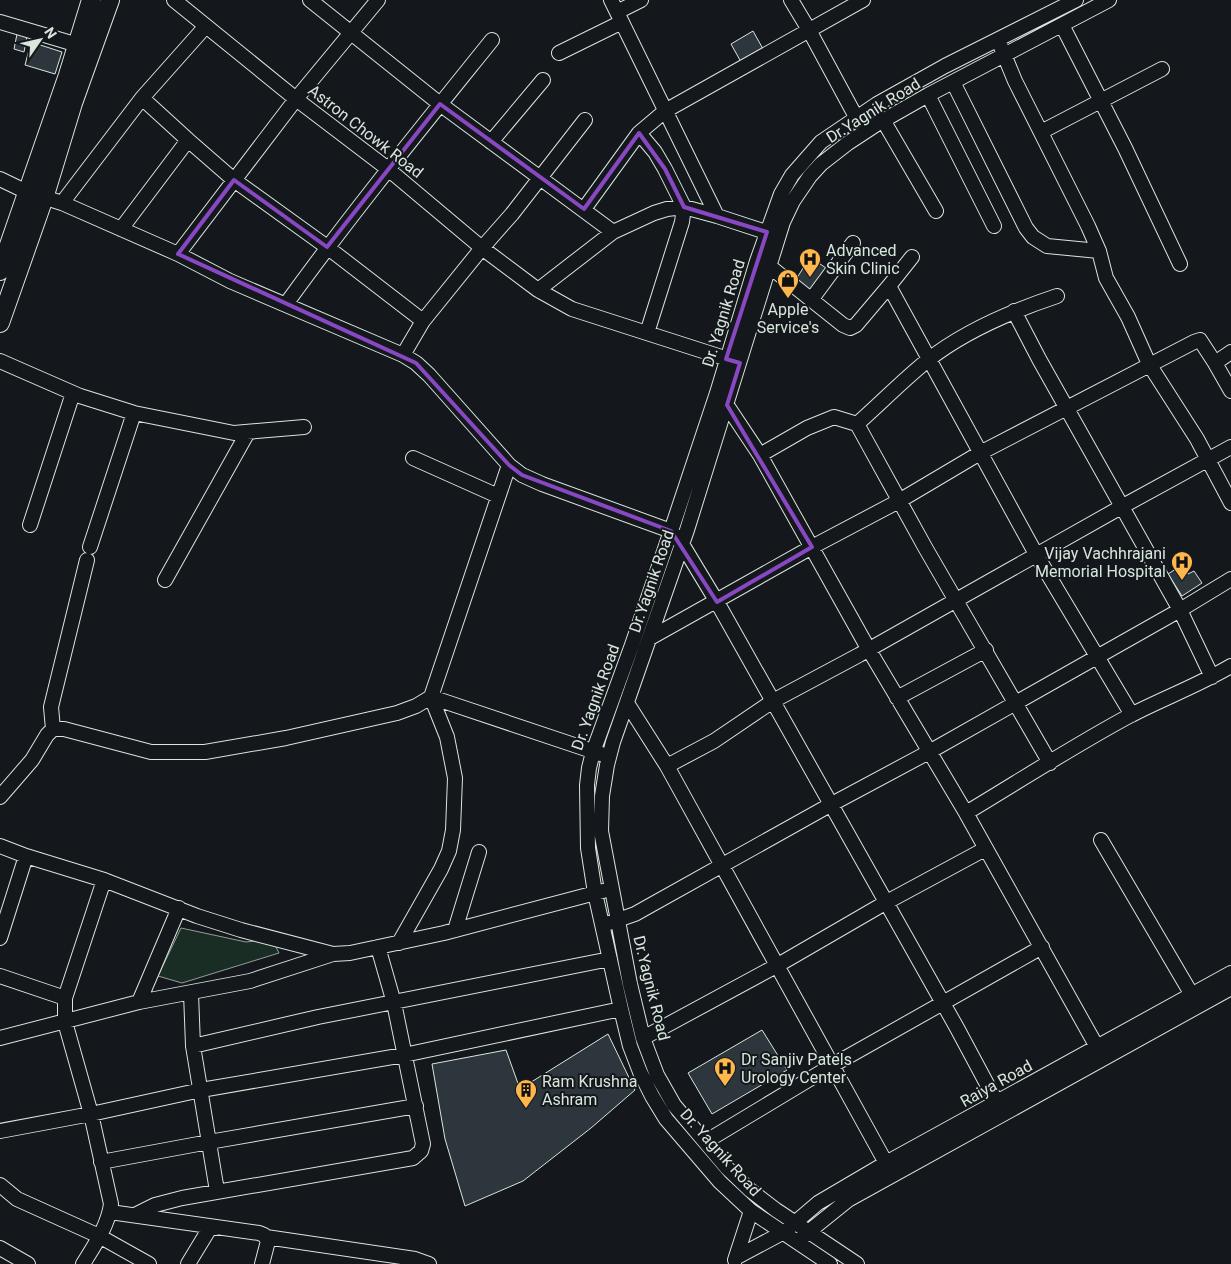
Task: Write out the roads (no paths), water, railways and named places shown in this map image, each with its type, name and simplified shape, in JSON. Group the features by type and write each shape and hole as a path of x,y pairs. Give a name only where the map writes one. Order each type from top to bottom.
{"main road":[{"path":"0,271 78,45 91,0"},
{"path":"0,324 44,198 73,103 110,0"}],"street":[{"name":"Astron Chowk Road","path":"174,0 296,99 388,168 482,248 538,290 572,309 733,361"},
{"path":"310,0 440,104 613,232"},
{"path":"178,254 296,99 378,0"},
{"path":"559,53 617,11 641,0"},
{"path":"791,0 856,118"},
{"path":"584,209 639,133 665,111 863,0"},
{"name":"Dr. Yagnik Road","path":"830,1264 751,1211 720,1182 666,1119 640,1072 630,1046 595,893 588,848 586,812 588,768 671,532 717,393 733,361 773,235 781,194 792,174 821,142 877,104 945,66 1076,0"},
{"name":"Dr.Yagnik Road","path":"773,235 810,176 821,164 848,143 883,120 928,95 1109,0"},
{"path":"617,11 717,216"},
{"path":"0,22 78,45"},
{"path":"1062,25 1165,229 1180,264"},
{"path":"62,203 142,98 206,26"},
{"path":"286,304 388,168 492,40"},
{"path":"997,40 1015,81 1088,226 1106,278 1128,317 1149,364 1197,439 1231,503"},
{"path":"1041,132 1162,69"},
{"path":"492,142 543,80"},
{"path":"953,82 1026,228 1033,237 1047,246 1098,252"},
{"path":"928,95 994,226"},
{"path":"142,98 234,180 327,247 423,321"},
{"path":"403,355 423,321 512,214 585,120"},
{"path":"883,120 936,211"},
{"path":"639,133 655,152 684,207 682,222 647,333"},
{"path":"121,229 188,140"},
{"path":"0,179 26,192 62,203 178,254 230,281 403,355 416,363 429,375 509,465 522,475 671,532 682,544 717,602 1000,1108"},
{"path":"538,290 613,232 654,213 684,207 773,235"},
{"path":"811,300 853,243"},
{"path":"763,264 843,325 850,328 856,325 912,257"},
{"path":"889,286 1037,556 1132,715"},
{"path":"857,424 928,360 970,333 1014,311 1057,296"},
{"path":"1014,311 1180,610 1212,677"},
{"path":"650,638 812,547 899,501 980,453 1194,342 1200,340 1231,391"},
{"path":"1215,364 1231,352"},
{"path":"0,361 73,393 134,413 234,433 304,427"},
{"name":"Dr.Yagnik Road","path":"733,361 727,405 682,544 609,757 602,796 601,831 618,921 644,1038 658,1075 674,1104 704,1142 750,1190 776,1210 857,1264"},
{"path":"30,525 73,393"},
{"path":"717,393 760,455 896,698 966,813 1097,1047"},
{"path":"53,729 51,708 89,554 134,413"},
{"path":"760,455 807,428 834,417 857,424 899,501 986,650 1014,703 1050,763"},
{"path":"165,580 248,432"},
{"path":"667,766 714,741 773,701 869,650 1123,506 1231,448"},
{"path":"413,458 498,496"},
{"path":"399,943 441,869 449,851 453,830 455,778 447,737 431,697 509,465"},
{"path":"602,925 618,921 651,906 830,805 929,752 1180,610 1231,579"},
{"path":"896,698 986,650"},
{"path":"966,813 1132,715 1231,666"},
{"path":"0,797 32,760 47,735 53,729 64,729 151,752 205,752 286,738 397,713 416,706 431,697 609,757"},
{"path":"627,703 667,766 890,1168"},
{"path":"1102,840 1192,995"},
{"path":"0,846 104,880 241,930 333,954"},
{"path":"644,1038 778,966 886,903 985,849"},
{"path":"455,930 479,852"},
{"path":"0,938 26,856"},
{"path":"83,1264 99,1236 110,1212 111,1204 91,1114 65,1022 65,998 104,880"},
{"path":"0,1038 139,1002 250,981 333,954 350,953 455,930 612,888"},
{"path":"139,1002 179,908"},
{"path":"134,1215 155,1205 217,1191 413,1158 421,1151 423,1144 416,1106 394,1003 378,947"},
{"path":"704,1142 833,1065 1042,947"},
{"path":"193,1046 318,1017 610,959"},
{"name":"Raiya Road","path":"1000,1108 1097,1047 1231,973"},
{"path":"0,976 65,998"},
{"name":"Raiya Road","path":"734,1260 784,1232 818,1202 890,1168 1000,1108 1231,988"},
{"path":"191,993 193,1046 217,1191"},
{"path":"0,1131 91,1114 201,1090 404,1055 621,1009"},
{"path":"101,1162 416,1106"},
{"name":"Raiya Road","path":"797,1241 890,1168"},
{"path":"0,1185 17,1199 99,1236 149,1264"},
{"path":"734,1260 751,1211"},
{"path":"110,1212 259,1233 266,1237 429,1264"},
{"path":"188,1264 208,1232 212,1228 216,1228"},
{"path":"264,1263 268,1241 266,1237"},
{"path":"0,1248 28,1264"}],"place":[{"name":"Advanced Skin Clinic","path":"810,278"},
{"name":"Apple Service's","path":"788,299"},
{"name":"Vijay Vachhrajani Memorial Hospital","path":"1182,581"},
{"name":"Dr Sanjiv Patels Urology Center","path":"725,1087"},
{"name":"Ram Krushna Ashram","path":"526,1109"}]}
